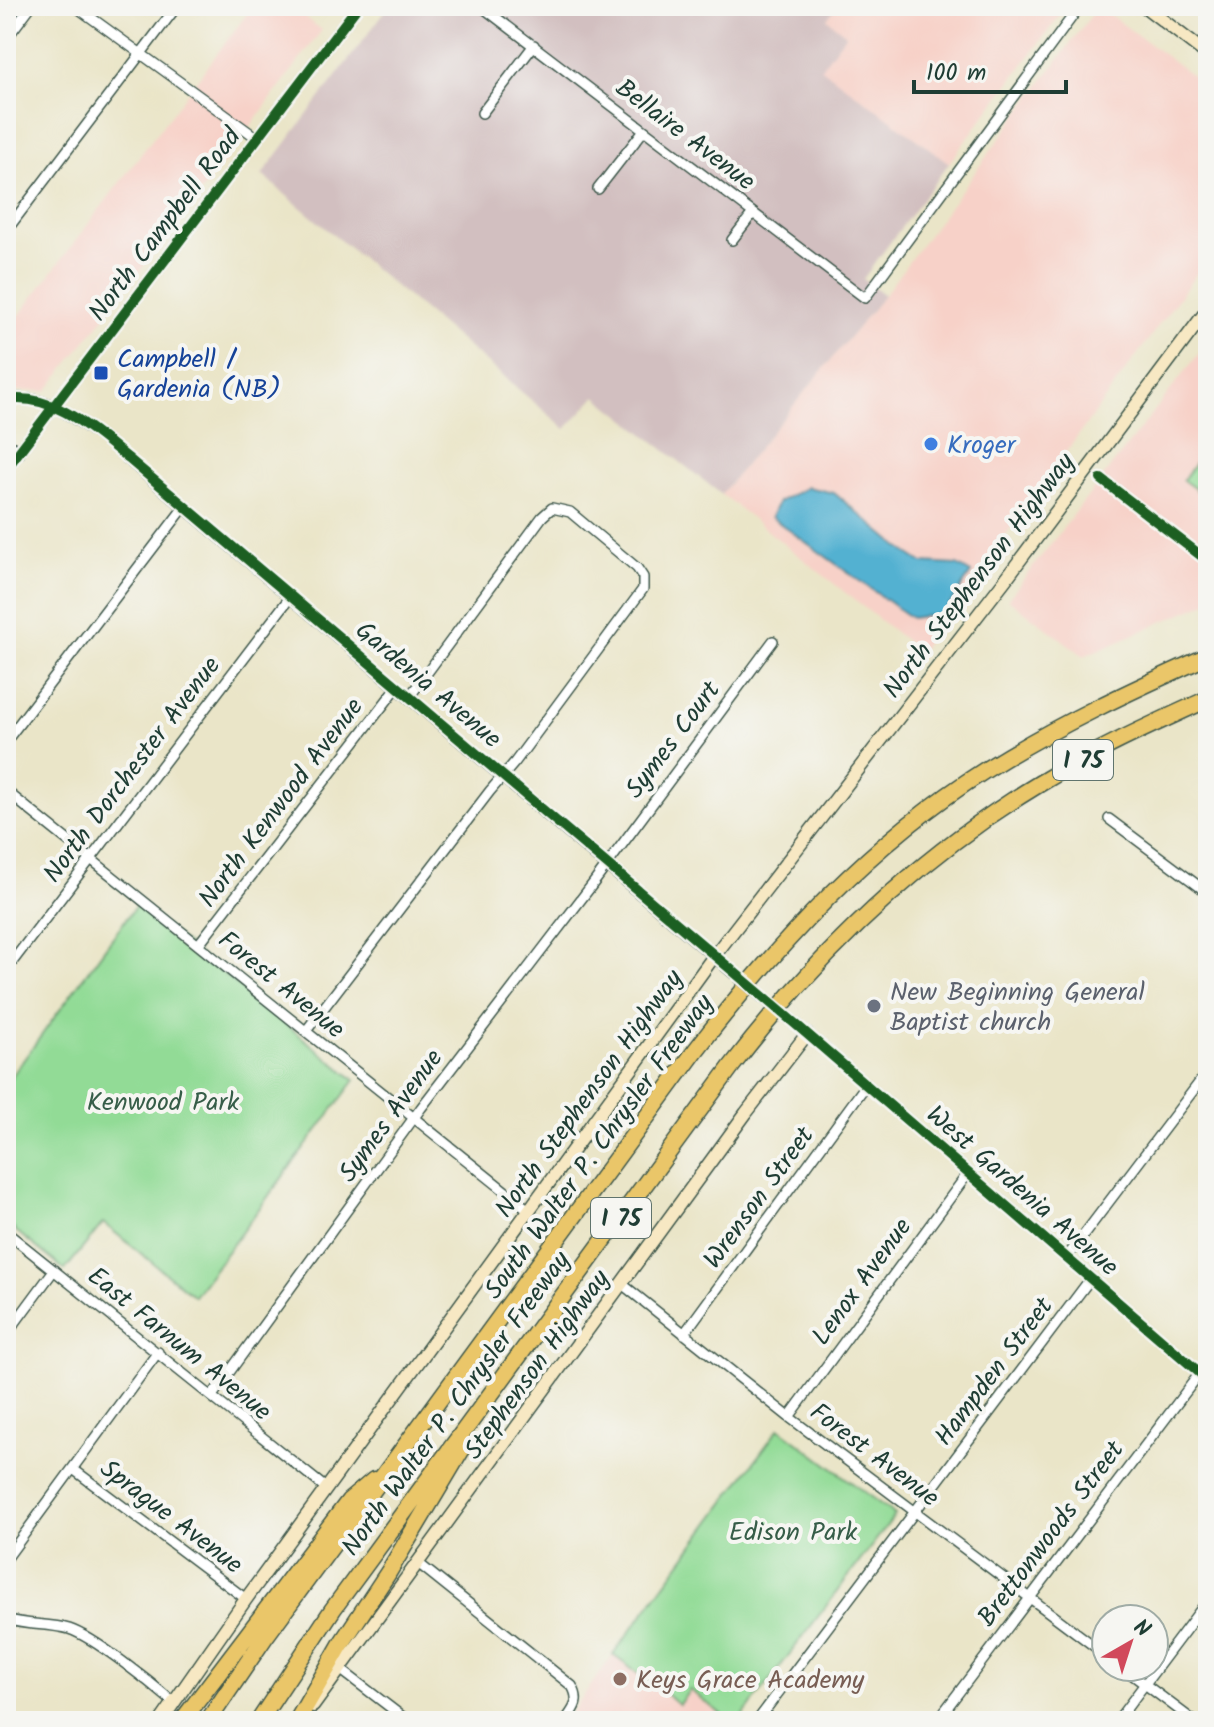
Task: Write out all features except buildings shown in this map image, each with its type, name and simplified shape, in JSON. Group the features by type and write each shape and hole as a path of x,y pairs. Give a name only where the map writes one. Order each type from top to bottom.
{"highway":[{"path":"1136,688 1208,647"},
{"name":"South Walter P. Chrysler Freeway","path":"208,1721 265,1637 696,1050 787,938 884,846 945,798 1041,737 1136,688 1208,656"},
{"name":"North Walter P. Chrysler Freeway","path":"259,1721 318,1630 747,1046 797,986 929,860 993,814 1066,768 1208,699"},
{"path":"1154,724 1208,709"},
{"path":"300,1721 343,1641 452,1469 487,1401"},
{"path":"182,1721 349,1501 397,1461"}],"main road":[{"path":"1144,6 1208,55"},
{"name":"North Stephenson Highway","path":"161,1721 246,1599 714,956 1021,558 1208,309"},
{"name":"Stephenson Highway","path":"300,1721 622,1284 803,1030"}],"street":[{"path":"6,39 31,6"},
{"path":"75,6 257,138"},
{"path":"6,231 177,6"},
{"name":"North Campbell Road","path":"6,469 358,6"},
{"name":"Bellaire Avenue","path":"481,6 865,298 1080,6"},
{"path":"482,113 534,45"},
{"path":"598,189 644,130"},
{"path":"732,240 753,213"},
{"name":"Gardenia Avenue","path":"6,400 23,398 54,405 100,436 803,1030"},
{"path":"6,443 19,453"},
{"path":"6,741 185,506"},
{"path":"306,1031 636,598 644,582 637,568 570,512 552,508 542,517 410,696"},
{"name":"North Dorchester Avenue","path":"6,970 291,596"},
{"name":"Symes Court","path":"607,864 773,641"},
{"name":"North Kenwood Avenue","path":"198,945 398,686"},
{"name":"Forest Avenue","path":"6,791 530,1211"},
{"path":"1109,819 1208,893"},
{"name":"Symes Avenue","path":"212,1396 414,1118 607,864"},
{"name":"West Gardenia Avenue","path":"803,1030 1204,1376"},
{"path":"1067,1257 1208,1071"},
{"name":"Wrenson Street","path":"684,1334 866,1085"},
{"name":"Lenox Avenue","path":"789,1417 969,1172"},
{"name":"East Farnum Avenue","path":"6,1232 327,1489"},
{"path":"6,1335 54,1270"},
{"name":"Hampden Street","path":"757,1721 1091,1278"},
{"name":"Forest Avenue","path":"622,1284 789,1417 1090,1643"},
{"path":"6,1559 158,1352"},
{"name":"Brettonwoods Street","path":"937,1721 1204,1376"},
{"name":"Sprague Avenue","path":"73,1469 246,1599"},
{"path":"418,1563 572,1686 577,1696 576,1705 565,1721"},
{"path":"1117,1721 1208,1600"},
{"path":"6,1619 23,1625 57,1627 82,1634 173,1702"},
{"path":"340,1669 408,1721"},
{"path":"1145,1684 1194,1721"}],"shaded area":[{"path":"253,6 289,6 322,30 47,391 6,391 6,333"},
{"path":"389,6 837,6 827,19 846,34 821,68 949,163 863,279 884,295 721,494 596,396 566,429 262,175"},
{"path":"837,6 1067,6 949,163 820,68 846,34 827,19"},
{"path":"1098,6 1208,87 1208,258 920,652 721,494 884,295"},
{"path":"1208,342 1208,602 1084,656 1008,599"},
{"name":"Keys Grace Academy","path":"613,1655 679,1704 689,1690 730,1721 565,1721"}],"green space":[{"path":"1208,446 1208,498 1183,480"},
{"name":"Kenwood Park","path":"137,904 355,1080 194,1296 103,1223 65,1270 6,1223 6,1084"},
{"name":"Edison Park","path":"779,1428 895,1515 739,1721 730,1721 690,1690 679,1704 613,1655"}],"water":[{"path":"807,487 834,493 900,548 923,563 957,565 971,573 944,613 911,618 771,517 778,502"}],"cycle path":[{"path":"6,469 358,6"},
{"path":"6,400 24,399 57,408 116,448 799,1027 1208,1380"},
{"path":"1101,479 1208,561"}],"place":[{"name":"Campbell / Gardenia (NB)","path":"101,373"},
{"name":"Kroger","path":"931,444"},
{"name":"New Beginning General Baptist church","path":"874,1006"},
{"name":"Keys Grace Academy","path":"620,1679"}]}
